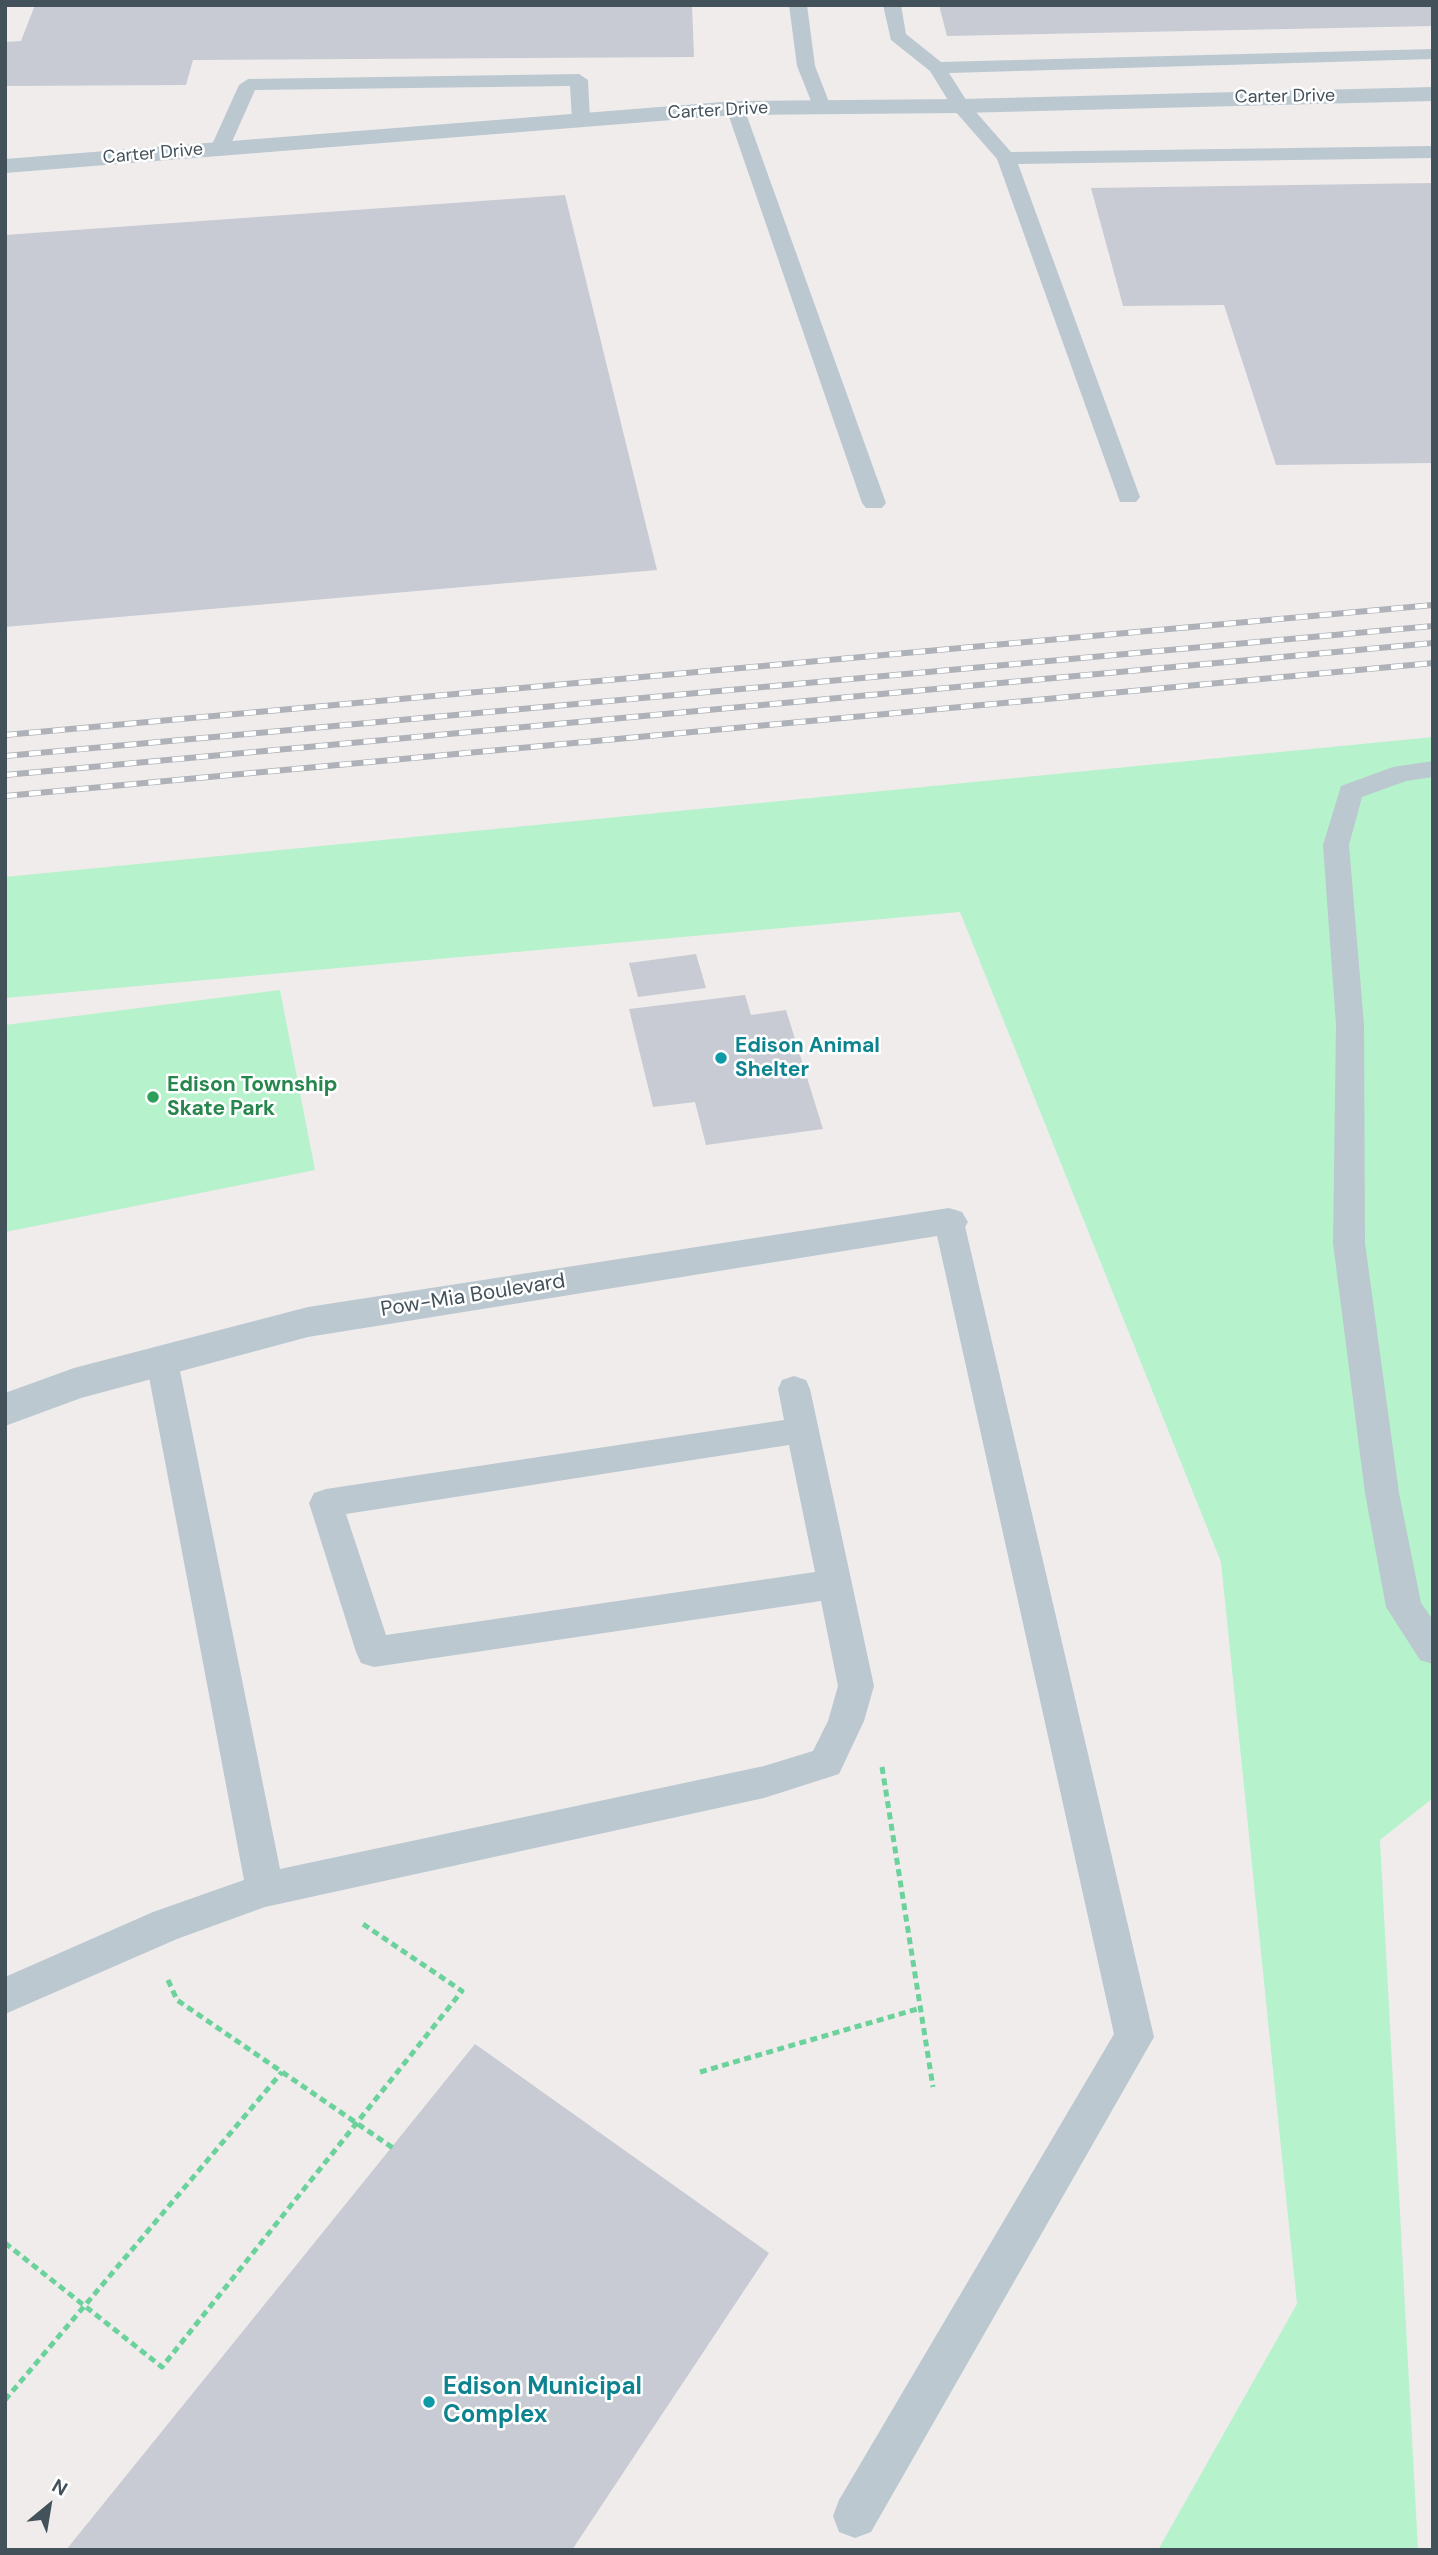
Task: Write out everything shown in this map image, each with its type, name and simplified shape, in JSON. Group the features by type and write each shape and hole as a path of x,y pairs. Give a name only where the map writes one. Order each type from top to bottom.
{"street":[{"name":"Carter Drive","path":"5,166 735,108 961,106 1433,94"},
{"name":"Pow-Mia Boulevard","path":"5,1410 74,1384 308,1322 949,1222"}],"lane":[{"path":"798,5 806,66 822,107"},
{"path":"892,5 897,36 937,68 961,106 1006,158 1128,497"},
{"path":"937,68 1433,54"},
{"path":"220,149 248,85 579,80 581,120"},
{"path":"735,108 874,503"},
{"path":"1006,158 1433,152"},
{"path":"1433,769 1402,773 1350,792 1336,845 1350,1025 1349,1243 1382,1493 1404,1607 1433,1649"},
{"path":"855,2516 1134,2037 949,1222"},
{"path":"162,1361 265,1890"},
{"path":"5,1996 167,1926 265,1890 764,1783 826,1763 846,1721 856,1686 794,1389"},
{"path":"803,1430 326,1503 374,1653 835,1584"}],"path":[{"path":"882,1764 933,2087"},
{"path":"5,2243 162,2367 462,1990 357,1919"},
{"path":"166,1976 177,2000 393,2148"},
{"path":"700,2072 921,2007"},
{"path":"5,2400 282,2072"}],"green space":[{"path":"1433,737 1433,1798 1380,1840 1418,2550 1158,2550 1297,2304 1221,1562 960,912 5,998 5,877"},
{"name":"Edison Township Skate Park","path":"280,990 315,1170 5,1232 5,1025"}],"building":[{"path":"35,5 692,5 694,57 193,60 186,85 5,86 5,42 21,41"},
{"path":"939,5 1433,5 1433,26 947,36"},
{"path":"1433,183 1433,463 1276,465 1224,305 1123,306 1091,188"},
{"path":"565,195 657,570 5,627 5,235"},
{"path":"696,954 706,988 638,997 629,963"},
{"name":"Edison Animal Shelter","path":"745,995 751,1015 786,1010 823,1129 706,1145 695,1102 653,1107 629,1009"},
{"name":"Edison Municipal Complex","path":"475,2044 769,2253 572,2550 66,2550"}],"railway":[{"path":"5,735 1433,605"},
{"path":"5,756 1433,626"},
{"path":"5,775 1433,643"},
{"path":"5,796 1433,663"}],"place":[{"name":"Edison Animal Shelter","path":"721,1058"},
{"name":"Edison Township Skate Park","path":"153,1097"},
{"name":"Edison Municipal Complex","path":"429,2402"}]}
